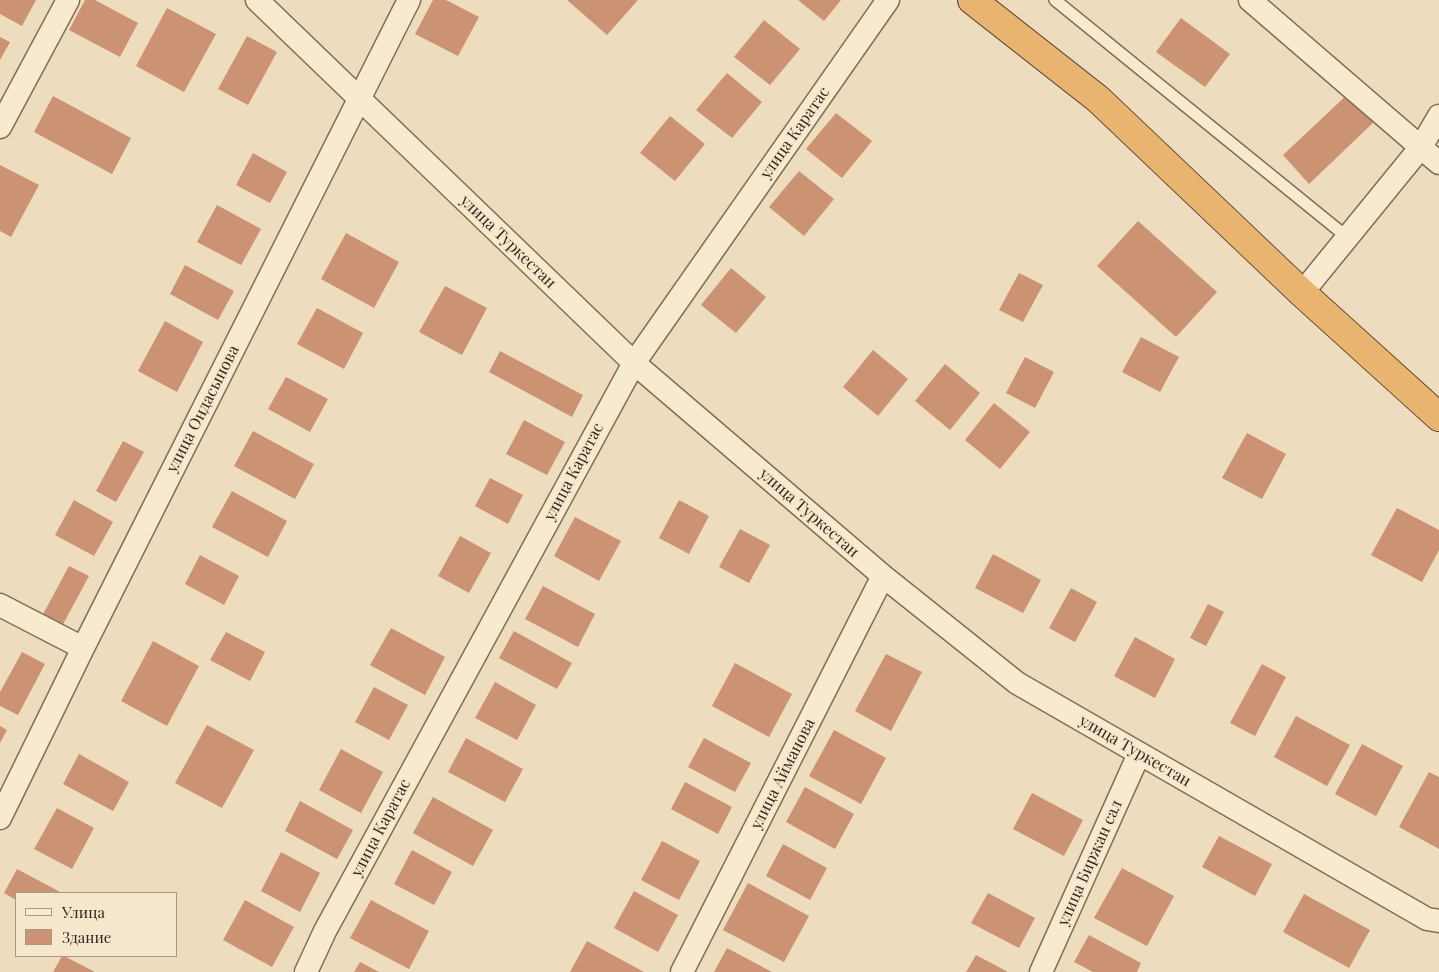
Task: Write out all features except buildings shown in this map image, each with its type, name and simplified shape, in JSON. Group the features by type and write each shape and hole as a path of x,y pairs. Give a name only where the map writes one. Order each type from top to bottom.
{"highway":[{"path":"972,0 1098,99 1302,293 1439,418"}],"street":[{"path":"0,127 68,0"},
{"name":"улица Туркестан","path":"257,0 634,363 883,576 1017,683 1427,919 1439,921"},
{"name":"улица Ондасынова","path":"0,818 83,648 409,0"},
{"name":"улица Каратас","path":"306,972 325,931 634,363 888,0"},
{"path":"1250,0 1439,163"},
{"path":"1302,293 1421,148 1439,116"},
{"name":"улица Айманова","path":"682,972 883,576"},
{"path":"0,605 83,648"},
{"name":"улица Биржан сал","path":"1041,972 1139,754"}],"lane":[{"path":"1055,0 1347,237"}]}
